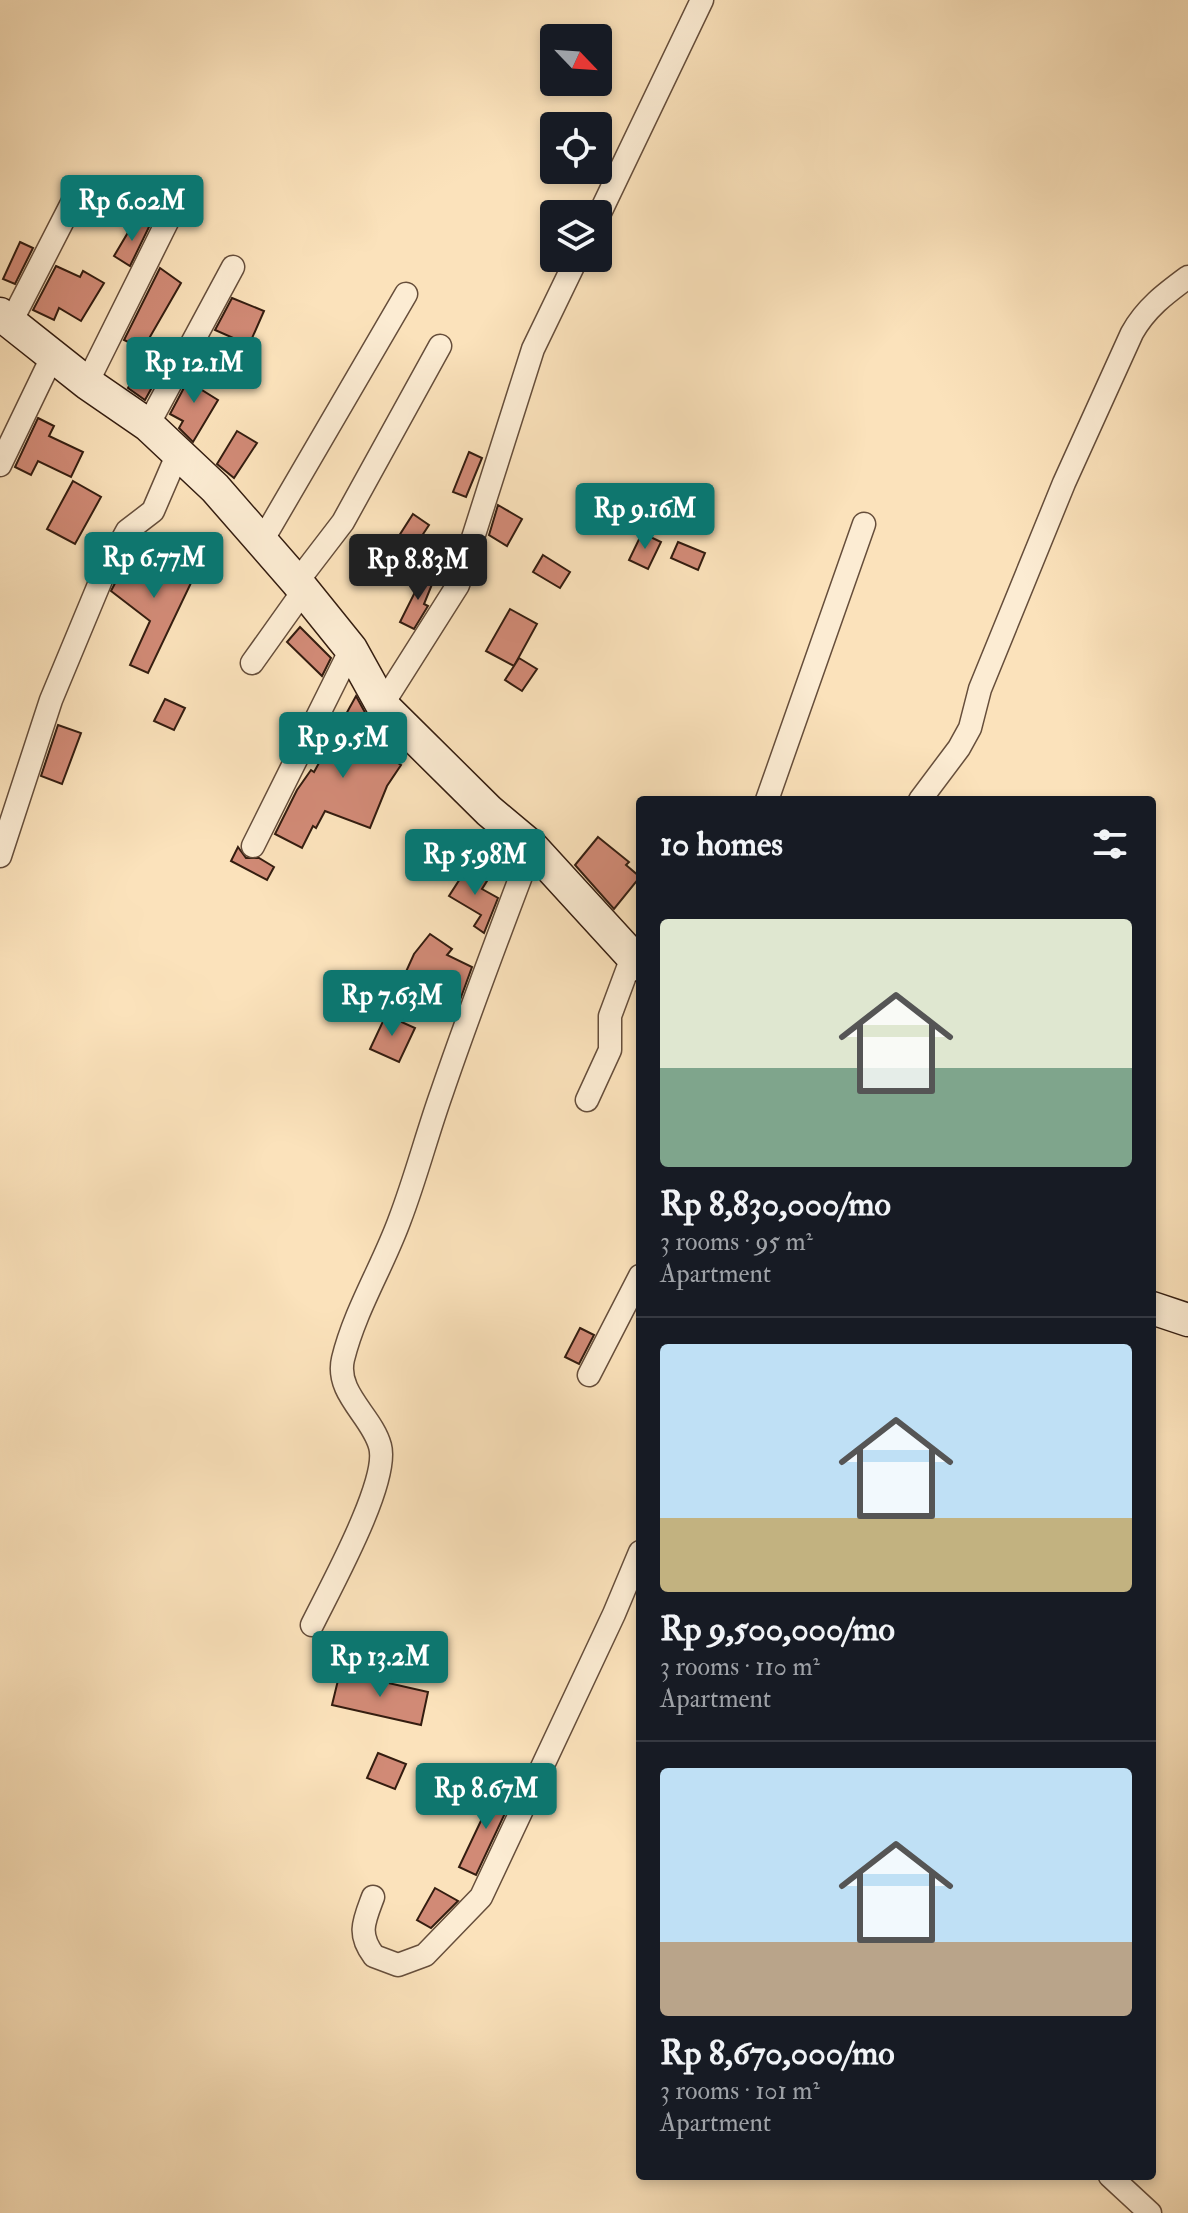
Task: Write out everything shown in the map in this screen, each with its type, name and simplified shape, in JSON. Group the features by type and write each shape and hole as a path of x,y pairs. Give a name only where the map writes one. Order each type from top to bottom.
{"main road":[{"path":"6,318 87,383 148,425 215,488 351,649 382,705 489,811 532,847 636,961"},
{"path":"1156,1309 1188,1320"}],"street":[{"path":"606,200 702,0"},
{"path":"6,318 72,203"},
{"path":"87,383 169,218"},
{"path":"148,425 233,267"},
{"path":"382,705 463,573 530,359 570,272"},
{"path":"923,796 970,728 980,689 1064,483 1132,333 1155,301 1188,277"},
{"path":"262,541 406,294"},
{"path":"252,663 343,522 440,346"},
{"path":"0,465 53,355"},
{"path":"0,856 51,700 103,575 127,531 153,511 178,453"},
{"path":"768,796 864,524"},
{"path":"253,846 351,649"},
{"path":"312,1625 360,1523 377,1481 381,1457 372,1426 343,1379 342,1364 349,1338 402,1215 441,1092 532,847"},
{"path":"587,1100 610,1050 610,1016 636,961"},
{"path":"589,1375 636,1284"},
{"path":"373,1897 362,1926 362,1935 374,1956 398,1965 425,1955 481,1897 636,1561"},
{"path":"1114,2180 1150,2213"}],"building":[{"path":"136,219 149,227 130,266 114,256"},
{"path":"20,242 33,248 15,284 3,279"},
{"path":"56,266 80,277 83,271 104,283 81,321 59,308 54,320 33,310"},
{"path":"160,268 181,283 143,349 124,340"},
{"path":"232,298 264,311 249,345 215,330"},
{"path":"150,350 167,360 145,400 128,388"},
{"path":"195,367 208,375 200,386 202,390 218,400 193,442 179,428 183,421 170,414"},
{"path":"38,418 54,426 49,436 83,452 71,477 38,461 31,475 15,467"},
{"path":"237,431 257,443 234,478 217,464"},
{"path":"469,452 482,458 466,497 453,492"},
{"path":"73,481 101,497 75,544 47,529"},
{"path":"498,505 522,519 507,546 489,535"},
{"path":"413,514 429,525 397,574 381,564"},
{"path":"642,533 661,542 648,569 629,560"},
{"path":"678,542 705,553 698,570 671,558"},
{"path":"157,555 179,571 186,555 201,562 148,673 130,665 150,621 111,591 129,556 147,568"},
{"path":"543,555 570,572 560,588 533,572"},
{"path":"425,572 435,577 424,604 428,606 414,629 400,622"},
{"path":"510,609 537,624 514,666 486,651"},
{"path":"300,627 331,658 322,676 287,642"},
{"path":"519,658 537,669 522,691 505,680"},
{"path":"356,696 368,718 387,737 377,750 401,765 387,786 370,828 325,811 302,848 275,834 297,790 311,770 314,772"},
{"path":"165,699 185,708 174,730 154,721"},
{"path":"58,725 81,733 62,784 41,776"},
{"path":"598,837 629,862 626,865 636,874 636,882 614,909 575,865"},
{"path":"238,847 246,858 259,858 274,867 267,880 231,861"},
{"path":"467,868 487,881 482,889 498,898 484,933 474,926 481,915 449,896"},
{"path":"430,934 452,949 447,955 472,967 460,1000 430,986 423,1000 399,987 414,954"},
{"path":"386,1015 415,1028 399,1062 370,1049"},
{"path":"580,1328 594,1335 579,1364 565,1357"},
{"path":"340,1672 428,1692 421,1725 332,1705"},
{"path":"378,1753 406,1764 395,1789 367,1778"},
{"path":"497,1787 514,1794 476,1875 459,1867"},
{"path":"435,1888 458,1901 431,1928 417,1920"}]}
